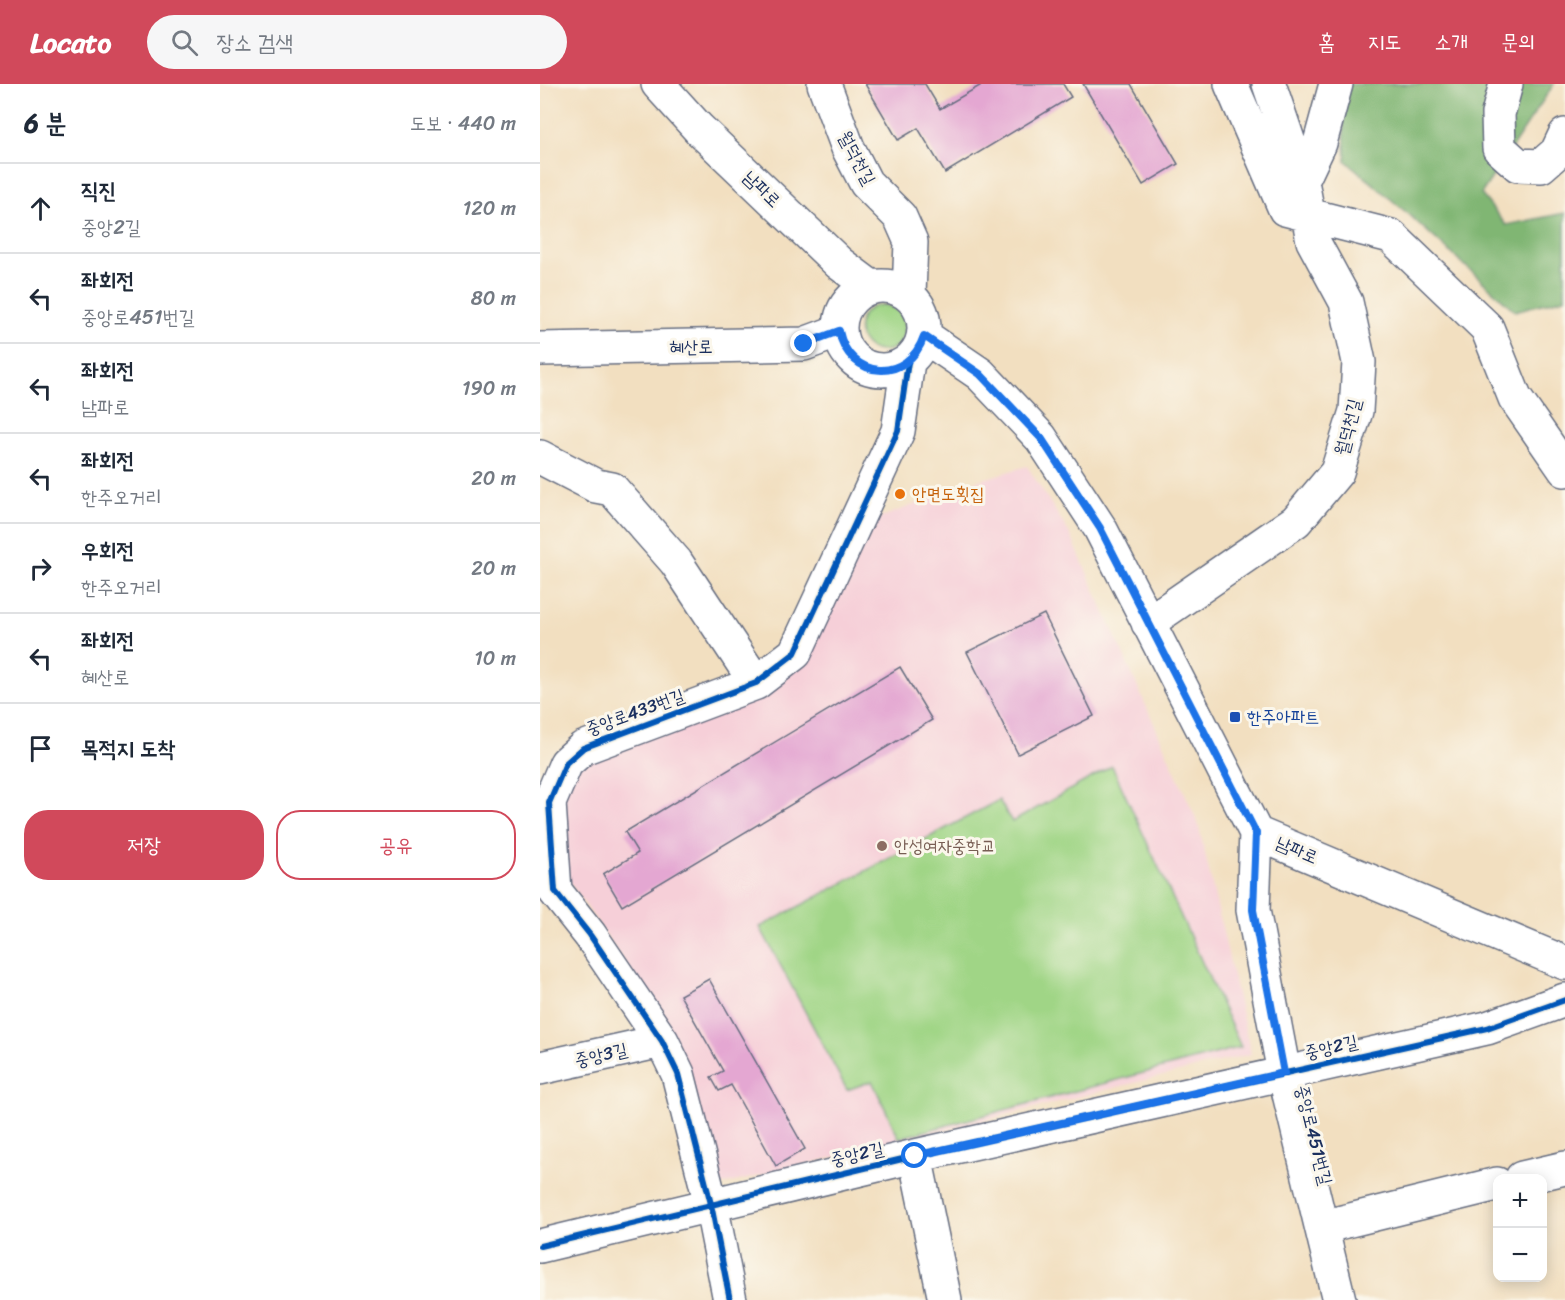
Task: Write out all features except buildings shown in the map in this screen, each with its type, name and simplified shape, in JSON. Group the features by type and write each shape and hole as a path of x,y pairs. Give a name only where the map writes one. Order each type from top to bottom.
{"street":[{"name":"남파로","path":"658,84 699,129 822,247 871,287"},
{"name":"월덕천길","path":"824,84 848,148 866,183 900,217 910,242 909,295"},
{"path":"1231,84 1286,208 1391,236 1487,328 1515,398 1565,470"},
{"name":"월덕천길","path":"1148,623 1296,521 1337,472 1356,411 1359,362 1347,302 1313,241 1302,181 1269,84"},
{"path":"1302,181 1320,143 1336,84"},
{"path":"1506,84 1498,114 1499,148 1518,165 1541,166 1557,152 1565,135"},
{"path":"885,285 898,288 909,295 922,313 916,349 884,370 858,363 842,344 839,331 844,308 860,291 871,287 885,285"},
{"name":"혜산로","path":"540,349 804,344 839,331"},
{"name":"남파로","path":"916,349 980,374 1041,438 1100,528 1256,833 1565,963"},
{"name":"중앙로433번길","path":"730,1300 711,1204 678,1074 662,1041 590,935 547,902 549,803 566,763 583,748 756,683 795,653 898,431 916,349"},
{"path":"540,457 596,486 612,489 676,562 756,683"},
{"name":"중앙로451번길","path":"1256,833 1253,910 1284,1073 1339,1300"},
{"name":"중앙2길","path":"540,1246 915,1156 1486,1028 1565,1000"},
{"name":"중앙3길","path":"540,1068 662,1041"},
{"path":"915,1156 945,1300"},
{"path":"1542,1174 1565,1168"},
{"path":"1322,1227 1493,1185"}],"shaded area":[{"name":"안성여자중학교","path":"1027,466 1070,534 1198,823 1251,1054 715,1187 655,1006 560,868 559,792 588,752 785,675 866,523 977,481"}],"green space":[{"path":"1344,84 1554,84 1481,194 1506,225 1565,213 1565,298 1515,311 1346,161 1341,87"},
{"path":"882,305 898,312 905,328 898,344 882,351 866,344 859,328 866,312"},
{"path":"1112,766 1241,1047 899,1138 872,1081 847,1090 760,927 999,800 1012,822"}],"cycle path":[{"path":"730,1300 711,1204 678,1074 662,1041 590,935 555,891 549,803 566,763 583,748 756,683 795,653 898,431 908,362"},
{"path":"540,1246 915,1156 1487,1028 1565,1000"}],"place":[{"name":"안면도횟집","path":"900,494"},
{"name":"한주아파트","path":"1235,717"},
{"name":"안성여자중학교","path":"882,846"}],"route":[{"path":"804,344 839,331 842,344 858,363 870,369 884,370 896,368 908,362 921,346 924,336 980,374 1041,438 1100,528 1256,833 1253,910 1284,1073 915,1156"}]}
